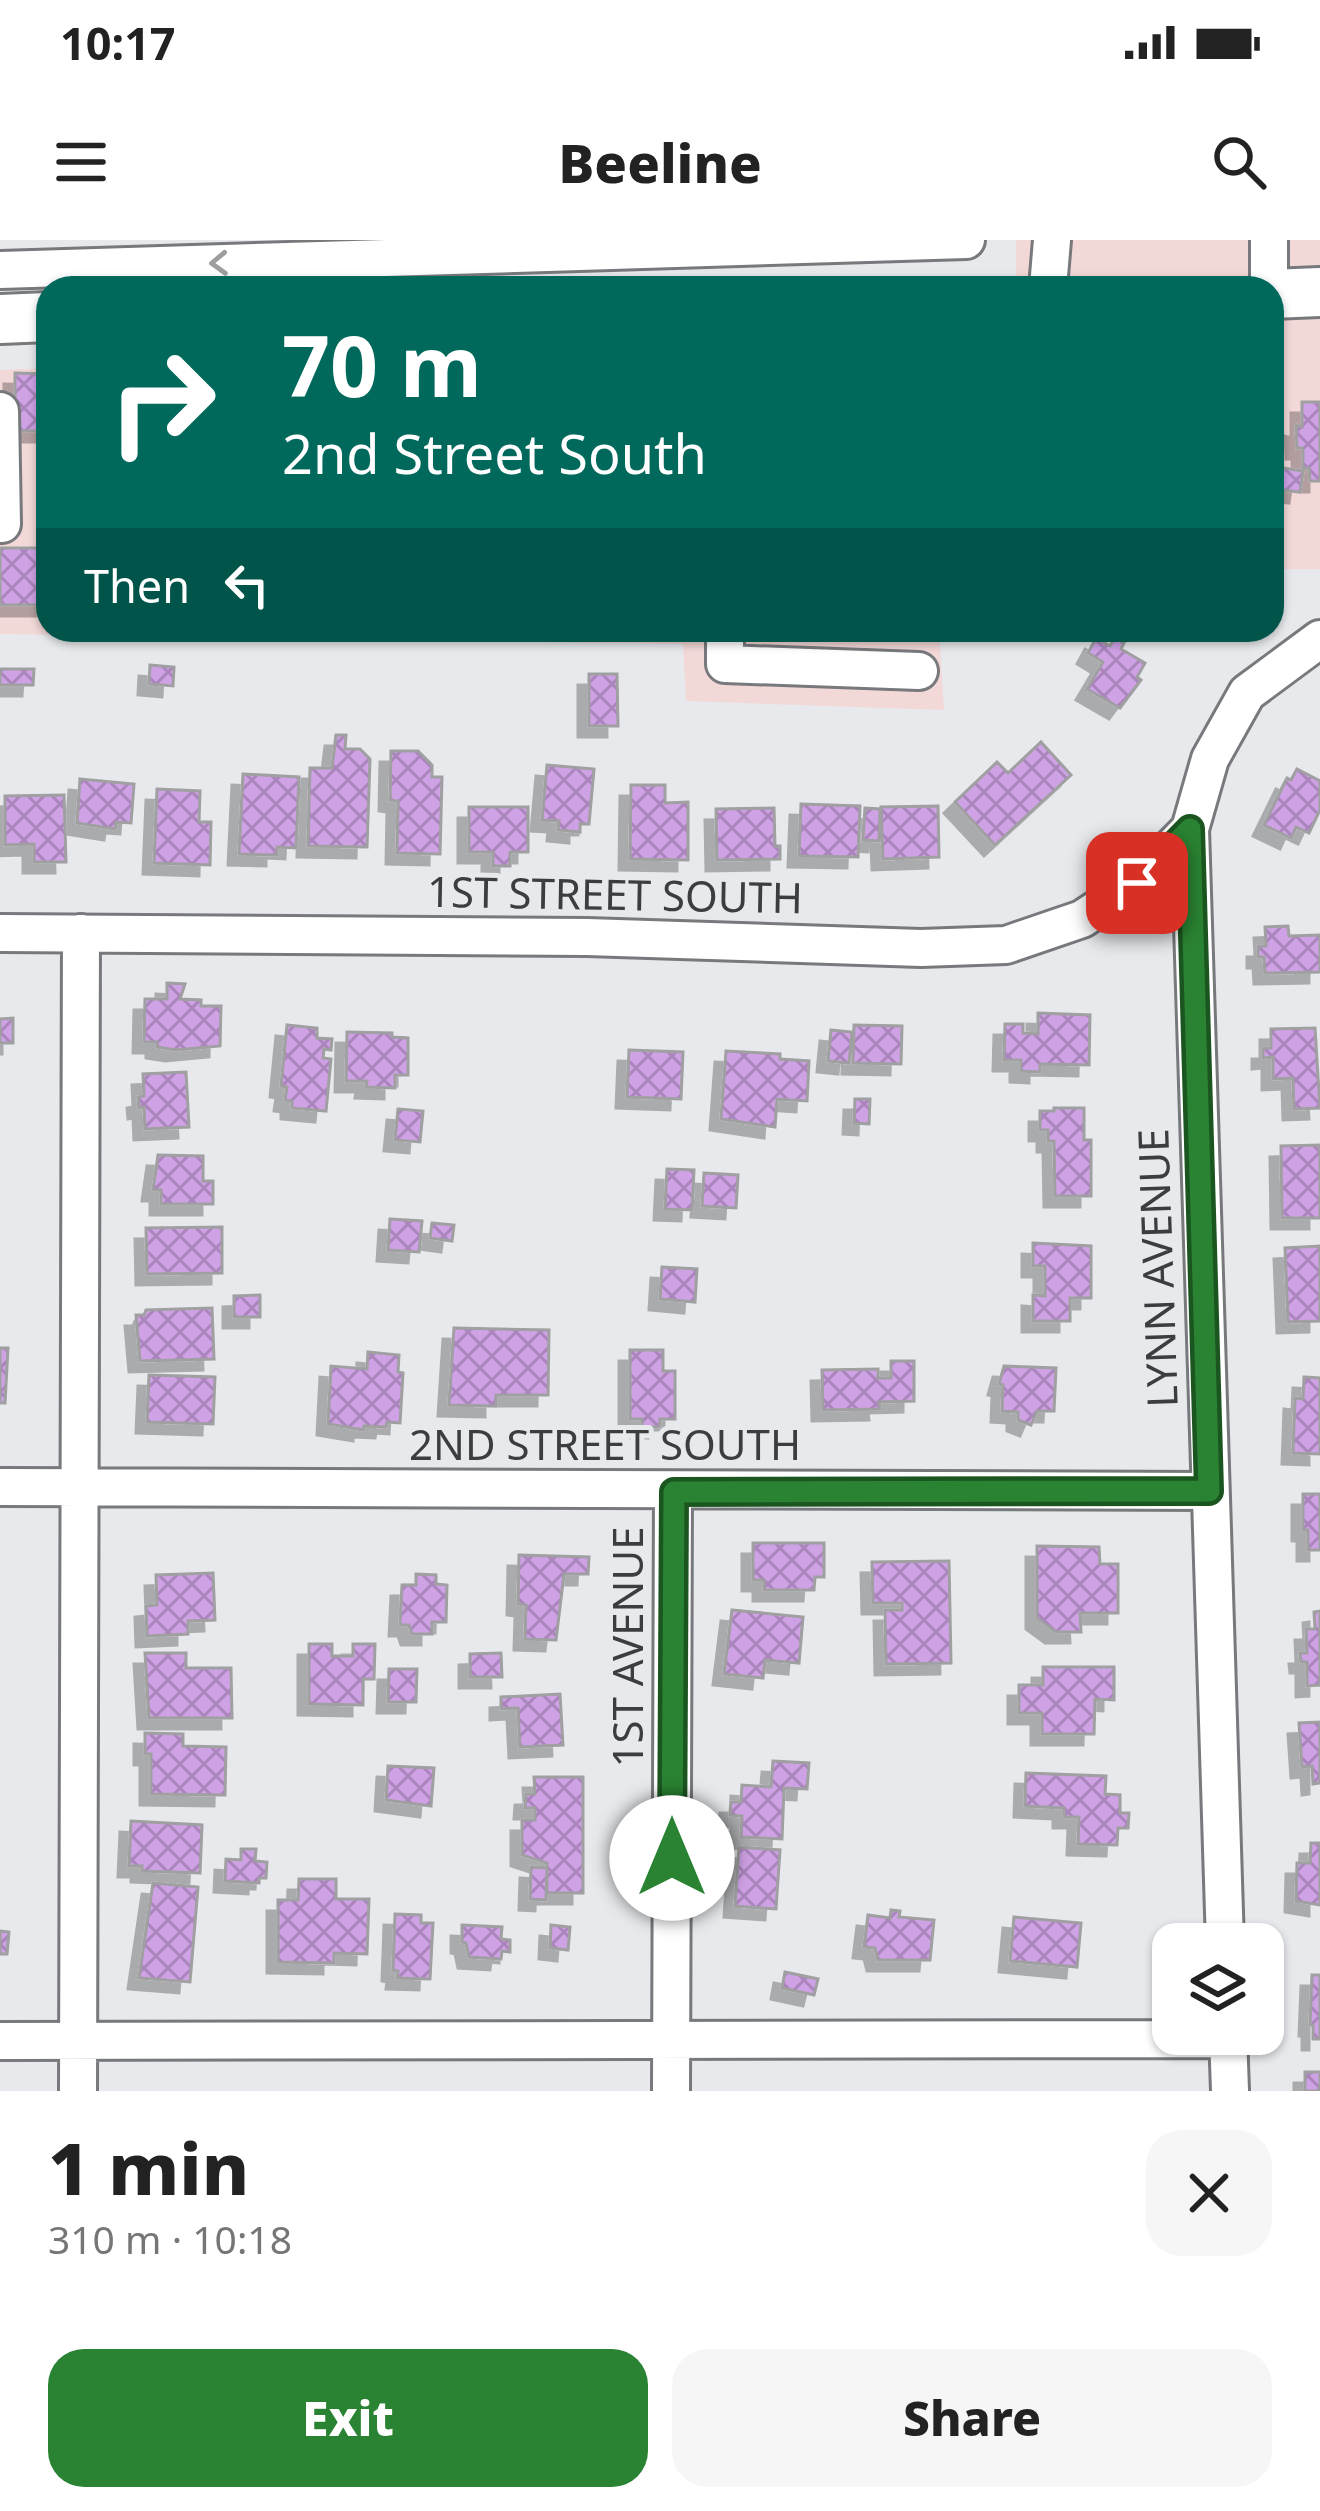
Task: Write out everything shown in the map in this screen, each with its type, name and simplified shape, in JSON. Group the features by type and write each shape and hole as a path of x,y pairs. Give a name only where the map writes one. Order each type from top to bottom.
{"main road":[{"path":"1284,291 1320,292"},
{"path":"0,319 36,318"}],"street":[{"path":"0,270 966,240"},
{"path":"1049,276 1052,240"},
{"path":"1269,240 1270,276"},
{"path":"0,411 2,524"},
{"name":"LYNN AVENUE","path":"1224,1923 1190,829 1210,759 1247,692 1320,639"},
{"path":"725,642 725,664 919,671"},
{"name":"1ST STREET SOUTH","path":"0,933 587,937 921,948 1006,945 1082,919 1137,883 1190,829"},
{"path":"78,2091 81,933"},
{"name":"2ND STREET SOUTH","path":"0,1487 1209,1491"},
{"name":"1ST AVENUE","path":"671,2091 674,1492"},
{"path":"0,2041 1152,2038"},
{"path":"1229,2055 1230,2091"}],"shaded area":[{"path":"1016,240 1320,240 1320,569 1284,569 1284,276 1016,276"},
{"path":"36,368 36,635 0,634 0,370"},
{"path":"546,642 940,642 944,710 686,701 683,644"}],"building":[{"path":"15,373 36,374 36,431 15,431"},
{"path":"1302,402 1320,402 1320,481 1310,481 1309,468 1303,468 1303,448 1297,448"},
{"path":"1284,468 1303,471 1300,492 1284,490"},
{"path":"0,548 36,548 36,605 0,605"},
{"path":"1094,642 1110,646 1122,642 1121,649 1145,663 1137,677 1141,680 1120,708 1087,689 1103,662 1088,653"},
{"path":"150,665 174,667 173,686 149,684"},
{"path":"0,669 34,669 33,685 0,685"},
{"path":"589,674 617,674 618,726 589,726"},
{"path":"336,735 346,735 345,749 360,749 370,759 367,847 308,846 310,768 332,768"},
{"path":"1041,742 1071,775 995,845 955,802 997,762 1008,773"},
{"path":"391,751 418,751 432,765 432,777 442,777 440,854 397,853 398,801 390,800"},
{"path":"547,765 594,769 589,824 580,824 580,832 558,830 559,821 542,820"},
{"path":"1297,769 1320,781 1320,810 1309,833 1296,827 1291,838 1264,825 1287,778 1291,780"},
{"path":"243,774 299,777 296,848 277,847 277,855 239,854"},
{"path":"80,779 134,784 131,823 116,822 115,829 77,823"},
{"path":"631,785 665,785 665,803 688,802 688,860 630,859"},
{"path":"157,789 200,791 199,822 211,822 210,865 154,863"},
{"path":"64,795 66,862 34,862 34,844 5,845 5,796"},
{"path":"801,804 860,806 858,857 799,856"},
{"path":"938,806 939,857 883,859 881,807"},
{"path":"469,807 528,807 528,852 510,852 510,866 493,866 493,852 469,852"},
{"path":"774,808 780,859 717,860 716,809"},
{"path":"865,808 880,809 879,841 863,840"},
{"path":"1288,926 1289,936 1320,935 1320,972 1265,973 1258,946 1266,946 1265,927"},
{"path":"167,983 185,984 180,999 221,1006 220,1046 176,1050 144,1042 145,999 167,999"},
{"path":"1038,1013 1090,1015 1089,1065 1040,1064 1040,1072 1021,1071 1021,1060 1004,1060 1005,1024 1023,1024 1023,1033 1038,1034"},
{"path":"13,1018 13,1043 0,1043 0,1019"},
{"path":"287,1025 317,1028 317,1038 332,1039 331,1050 324,1049 323,1058 331,1059 326,1111 292,1108 292,1101 285,1100 287,1087 281,1086"},
{"path":"854,1025 902,1026 901,1064 853,1063"},
{"path":"1315,1028 1320,1108 1294,1109 1293,1078 1273,1079 1273,1057 1263,1058 1263,1048 1271,1048 1271,1029"},
{"path":"831,1030 852,1032 849,1063 828,1061"},
{"path":"347,1032 408,1038 408,1075 395,1075 395,1088 346,1081"},
{"path":"629,1050 683,1052 681,1099 627,1097"},
{"path":"726,1051 809,1061 807,1101 777,1099 775,1127 721,1119"},
{"path":"186,1072 189,1127 145,1129 144,1107 139,1108 138,1097 144,1096 143,1074"},
{"path":"855,1099 870,1099 869,1124 854,1123"},
{"path":"1084,1108 1084,1140 1091,1140 1091,1196 1055,1196 1054,1141 1048,1141 1048,1130 1040,1130 1040,1111"},
{"path":"398,1109 423,1111 420,1142 395,1140"},
{"path":"1320,1145 1320,1218 1282,1218 1281,1146"},
{"path":"158,1155 203,1156 203,1181 213,1181 213,1204 161,1204 161,1190 153,1190"},
{"path":"667,1169 694,1170 692,1210 665,1209"},
{"path":"704,1173 738,1175 736,1208 702,1206"},
{"path":"390,1219 422,1221 419,1252 388,1250"},
{"path":"432,1223 454,1225 452,1241 430,1238"},
{"path":"222,1227 222,1273 147,1274 146,1228"},
{"path":"1033,1243 1091,1246 1091,1298 1070,1298 1070,1321 1033,1321 1033,1295 1045,1296 1045,1266 1033,1266"},
{"path":"1320,1246 1320,1321 1288,1322 1285,1248"},
{"path":"662,1267 697,1269 695,1302 660,1299"},
{"path":"260,1295 260,1317 234,1317 234,1296"},
{"path":"212,1308 214,1359 140,1361 136,1315 146,1310"},
{"path":"454,1328 549,1330 548,1395 496,1395 496,1406 449,1405"},
{"path":"0,1348 8,1348 5,1403 0,1403"},
{"path":"630,1350 663,1350 663,1371 675,1371 675,1419 660,1419 659,1427 642,1427 642,1419 630,1419"},
{"path":"368,1352 399,1355 398,1372 403,1373 400,1423 364,1426 364,1430 328,1424 331,1366 367,1369"},
{"path":"891,1361 914,1361 914,1401 879,1402 880,1409 823,1410 822,1370 878,1369 878,1378 891,1378"},
{"path":"1004,1366 1056,1368 1054,1411 1037,1411 1031,1425 1018,1420 1018,1412 1002,1411 1003,1385 999,1384"},
{"path":"149,1375 215,1377 213,1424 147,1422"},
{"path":"1304,1377 1320,1378 1320,1454 1293,1453 1295,1398 1303,1399"},
{"path":"1303,1494 1320,1494 1320,1550 1308,1550"},
{"path":"753,1543 824,1543 824,1577 815,1577 814,1590 764,1590 764,1580 753,1580"},
{"path":"1037,1546 1099,1547 1100,1564 1118,1564 1118,1613 1080,1613 1081,1632 1056,1632 1037,1618"},
{"path":"519,1555 589,1557 588,1574 564,1574 556,1640 525,1639 526,1605 518,1604"},
{"path":"949,1561 951,1663 886,1664 885,1610 902,1610 902,1603 873,1603 872,1562"},
{"path":"213,1573 215,1620 188,1621 188,1634 147,1636 146,1606 157,1605 156,1575"},
{"path":"416,1574 436,1575 436,1584 447,1585 446,1622 432,1622 432,1634 412,1634 409,1625 400,1625 402,1585 416,1585"},
{"path":"732,1610 803,1617 799,1663 765,1660 763,1678 724,1674"},
{"path":"1320,1611 1320,1685 1307,1686 1307,1662 1301,1662 1300,1653 1307,1653 1306,1629 1315,1629 1314,1612"},
{"path":"309,1644 332,1644 332,1656 353,1656 353,1644 375,1644 374,1679 363,1679 363,1705 309,1704"},
{"path":"145,1653 186,1653 186,1668 231,1668 232,1718 149,1718"},
{"path":"501,1653 502,1677 470,1677 470,1654"},
{"path":"1043,1667 1114,1667 1114,1700 1095,1699 1094,1734 1042,1734 1042,1713 1019,1713 1019,1685 1043,1685"},
{"path":"389,1669 417,1669 416,1702 388,1702"},
{"path":"560,1694 563,1745 520,1747 518,1708 501,1709 501,1697"},
{"path":"1320,1722 1320,1783 1313,1784 1312,1766 1302,1767 1299,1723"},
{"path":"145,1733 183,1734 183,1746 226,1747 225,1795 151,1794 151,1754 145,1754"},
{"path":"773,1761 809,1763 807,1789 784,1788 782,1839 741,1837 742,1816 730,1815 731,1802 741,1802 742,1785 771,1787"},
{"path":"388,1766 434,1768 431,1806 386,1800"},
{"path":"1026,1773 1106,1776 1105,1794 1120,1795 1120,1813 1129,1813 1128,1828 1118,1828 1117,1845 1078,1844 1079,1817 1064,1817 1064,1808 1025,1806"},
{"path":"534,1777 583,1777 583,1893 547,1893 547,1863 522,1855 522,1820 535,1820 535,1808 525,1808 526,1794 535,1794"},
{"path":"131,1821 202,1825 200,1873 142,1871 142,1866 129,1866"},
{"path":"1311,1843 1320,1843 1320,1905 1296,1901 1297,1863 1310,1863"},
{"path":"739,1847 780,1850 776,1909 735,1906"},
{"path":"241,1849 256,1849 255,1861 267,1862 266,1878 259,1878 259,1883 225,1881 226,1859 241,1860"},
{"path":"531,1867 547,1868 546,1900 530,1899"},
{"path":"299,1879 336,1879 336,1899 369,1899 367,1954 334,1953 334,1963 278,1962 278,1900 298,1900"},
{"path":"153,1883 198,1887 190,1982 139,1978"},
{"path":"891,1910 900,1911 899,1917 934,1920 930,1960 878,1960 875,1948 864,1947 868,1915 890,1918"},
{"path":"395,1914 421,1915 421,1923 433,1923 430,1979 397,1978 398,1971 393,1970"},
{"path":"1014,1917 1081,1923 1077,1967 1010,1961"},
{"path":"462,1925 502,1927 501,1939 510,1940 510,1952 502,1951 501,1959 469,1957 462,1942"},
{"path":"551,1925 570,1927 568,1950 550,1948"},
{"path":"0,1931 9,1932 7,1954 0,1954"},
{"path":"785,1972 818,1979 814,1995 782,1988"},
{"path":"1312,1975 1320,1975 1320,2039 1313,2039 1310,2025"},
{"path":"1305,2072 1320,2072 1320,2091 1305,2091"}],"route":[{"path":"672,1858 674,1492 1209,1491 1190,829 1137,883"}]}
